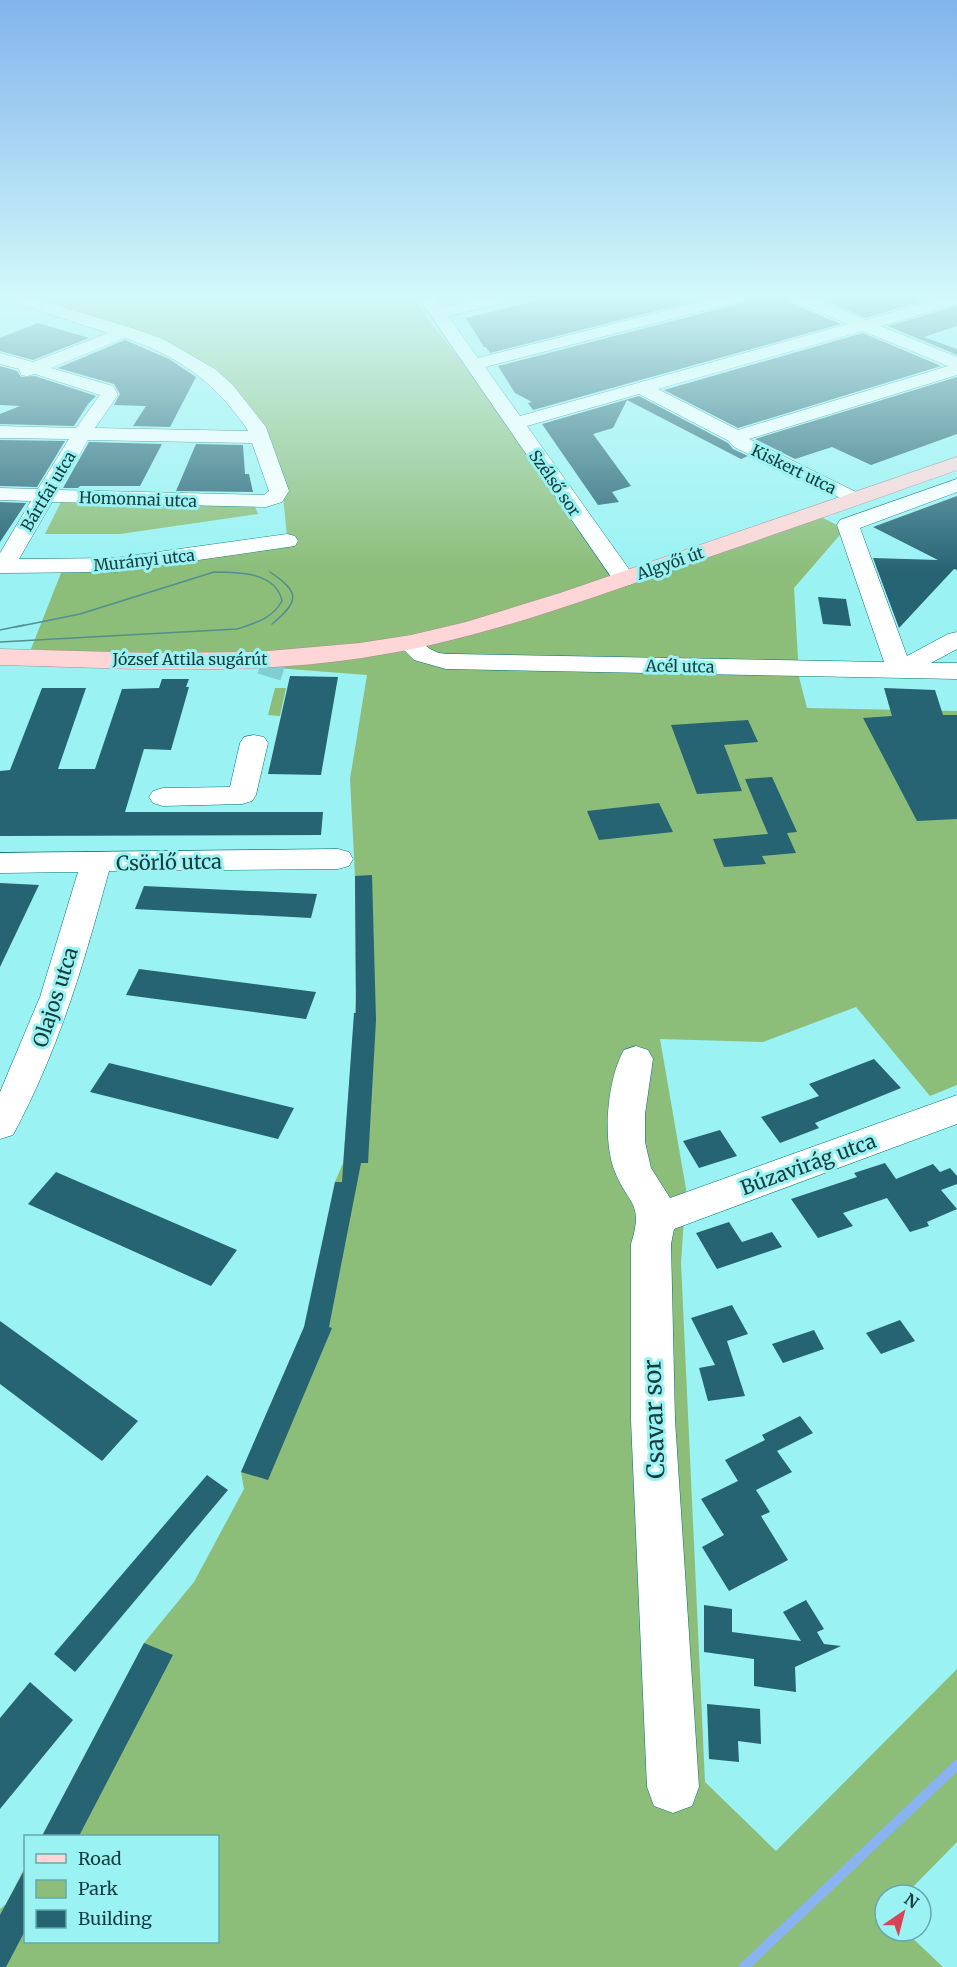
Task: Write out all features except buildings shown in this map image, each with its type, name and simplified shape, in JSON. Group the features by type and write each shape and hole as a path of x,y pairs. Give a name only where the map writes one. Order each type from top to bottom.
{"main road":[{"name":"Algyői út","path":"379,647 409,643 515,615 855,500 957,463"},
{"name":"József Attila sugárút","path":"0,657 237,660 315,655 379,647"}],"street":[{"name":"Bártfai utca","path":"2,565 46,496 82,433 109,395 101,389"},
{"path":"0,432 259,437 256,427 226,389"},
{"name":"Szélső sor","path":"489,389 624,579"},
{"path":"514,424 638,389"},
{"name":"Kiskert utca","path":"643,389 736,437 741,443 855,500"},
{"name":"Kiskert utca","path":"736,437 893,389"},
{"name":"Homonnai utca","path":"0,494 255,501 275,498 279,491 278,482 259,437"},
{"path":"957,485 848,525 899,670 957,639"},
{"name":"Murányi utca","path":"2,565 115,565 287,541"},
{"name":"Acél utca","path":"409,643 419,654 427,658 472,662 957,671"},
{"path":"163,797 242,795 254,743"},
{"name":"Csörlő utca","path":"0,863 338,859"},
{"name":"Olajos utca","path":"0,1125 21,1091 40,1047 96,863"},
{"path":"636,1059 629,1095 627,1136 633,1170 652,1198 658,1219"},
{"name":"Búzavirág utca","path":"658,1219 957,1109"},
{"name":"Csavar sor","path":"658,1219 651,1245 653,1420 673,1787"}],"green space":[{"path":"223,389 483,389 569,518 598,555 632,583 821,517 845,529 794,588 799,677 807,708 957,711 957,1085 930,1096 856,1007 763,1042 660,1039 686,1189 681,1263 705,1782 776,1851 957,1669 957,1842 917,1883 873,1883 873,1943 918,1943 943,1967 0,1967 0,1909 6,1904 24,1869 24,1943 219,1943 219,1835 43,1835 144,1643 194,1582 244,1489 241,1472 307,1321 335,1182 343,1163 356,997 355,876 350,779 367,675 31,649 61,573 167,563 287,535 280,468 253,412"},
{"path":"62,500 254,504 258,514 120,534 45,534"},
{"path":"275,688 286,688 280,716 268,715"}],"waterway":[{"path":"744,1967 957,1765"}],"tunnel":[{"path":"269,677 277,651"}],"tram line":[{"path":"0,642 237,629 268,616 282,601 278,591 264,579 234,572 214,572 80,614 16,627"},
{"path":"270,572 287,585 293,597 288,609 272,624"},
{"path":"0,630 24,625"}]}
